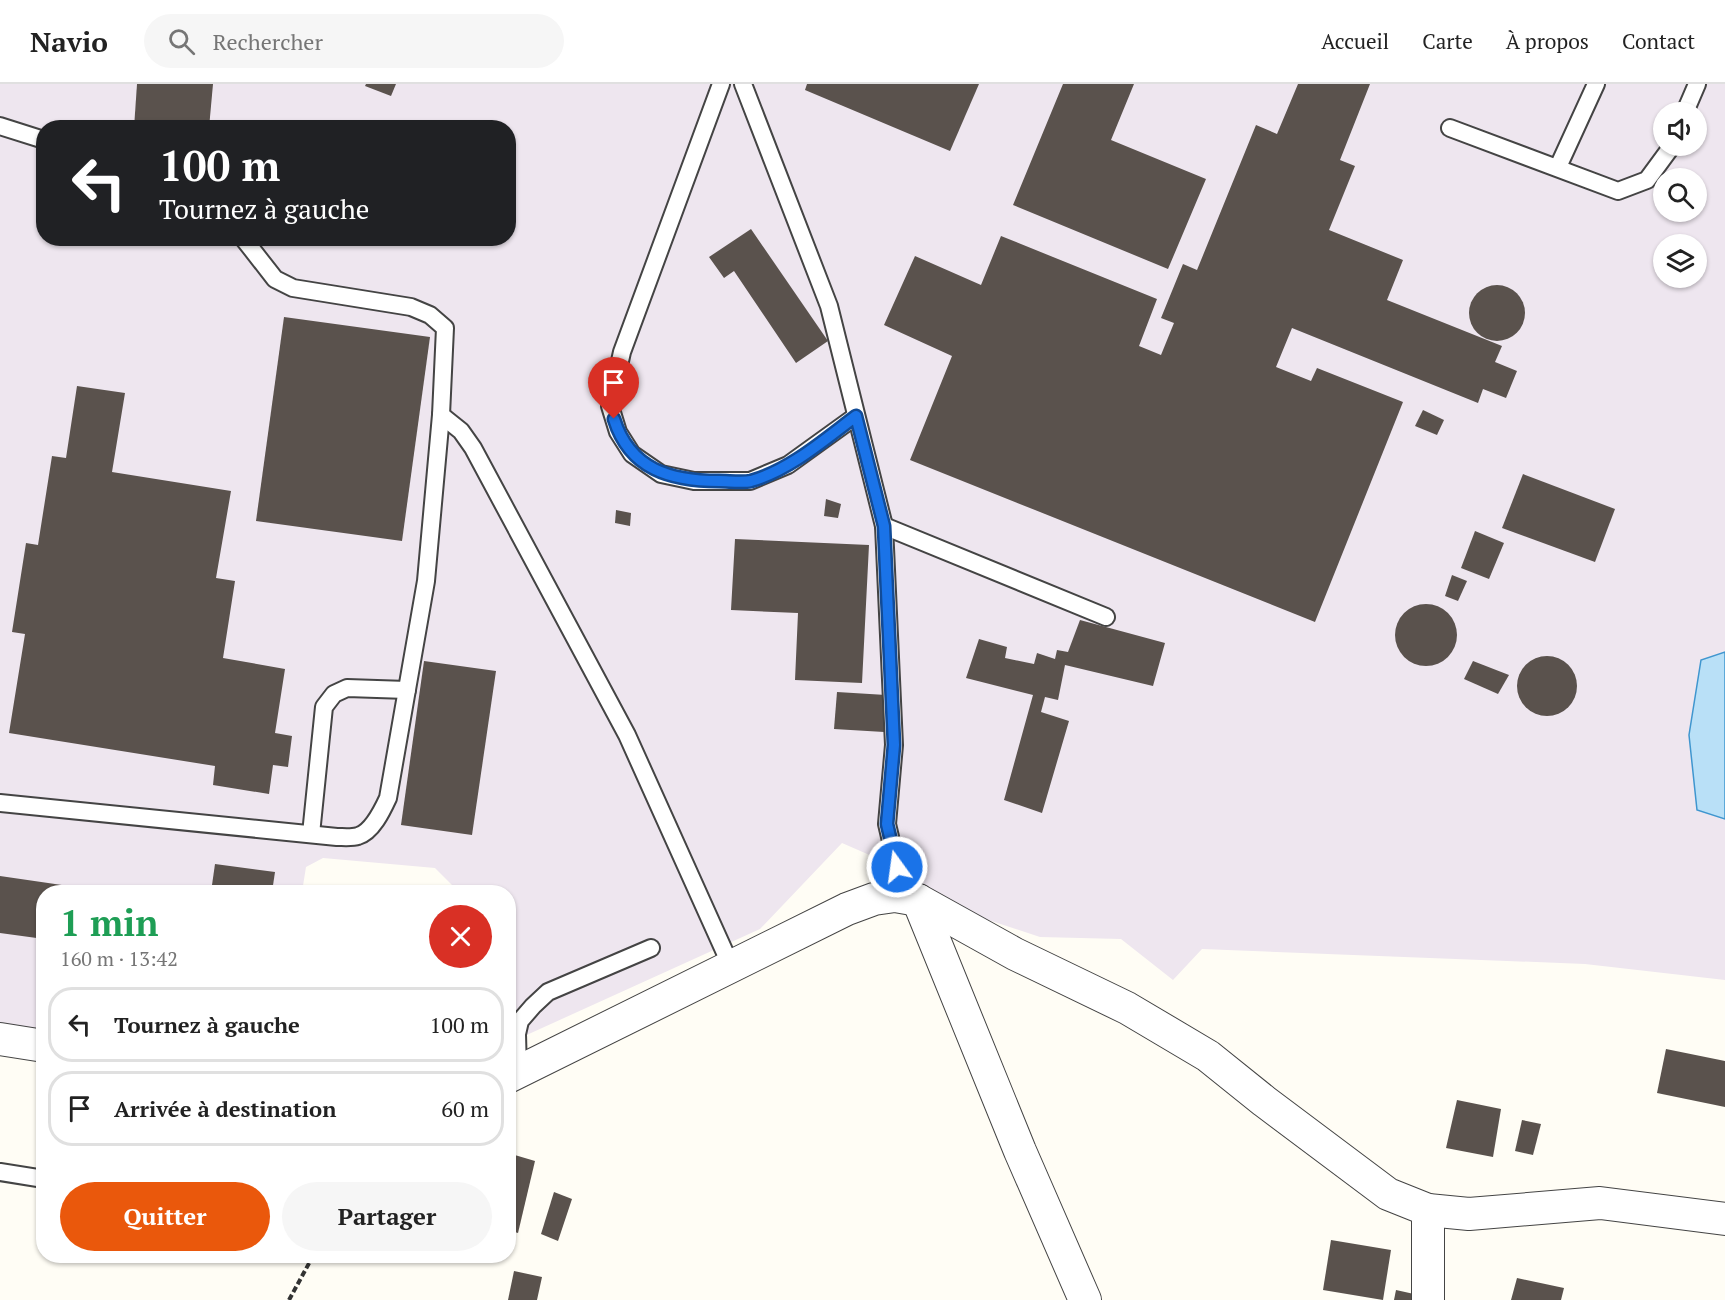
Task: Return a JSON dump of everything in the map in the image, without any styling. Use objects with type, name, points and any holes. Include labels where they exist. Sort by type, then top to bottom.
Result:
[{"type":"street","points":[[516,1074],[847,909],[874,899],[895,896],[918,900],[1015,954],[1127,1008],[1208,1056],[1388,1194],[1428,1210],[1469,1214],[1600,1203],[1725,1219]]},
{"type":"street","points":[[918,900],[1020,1151],[1085,1300]]},
{"type":"street","points":[[0,1039],[36,1045]]},
{"type":"street","points":[[1428,1210],[1428,1300]]},
{"type":"lane","points":[[721,84],[622,352],[610,406],[618,432],[632,454],[661,474],[694,481],[750,481],[788,465],[856,416]]},
{"type":"lane","points":[[743,84],[829,306],[884,526],[894,745],[887,824],[897,867],[918,900]]},
{"type":"lane","points":[[1558,167],[1596,84]]},
{"type":"lane","points":[[1689,102],[1697,84]]},
{"type":"lane","points":[[0,126],[36,137]]},
{"type":"lane","points":[[1450,128],[1618,191],[1647,180],[1665,156]]},
{"type":"lane","points":[[0,803],[311,834],[358,836],[372,825],[388,798],[426,581],[441,415],[445,328],[430,315],[411,307],[293,288],[275,279],[249,246]]},
{"type":"lane","points":[[441,415],[461,431],[473,448],[627,735],[731,966]]},
{"type":"lane","points":[[884,526],[1106,617]]},
{"type":"lane","points":[[311,834],[324,707],[333,694],[347,688],[407,690]]},
{"type":"lane","points":[[516,1048],[520,1021],[548,992],[651,948]]},
{"type":"lane","points":[[0,1173],[36,1178]]},
{"type":"path","points":[[289,1300],[310,1263]]},
{"type":"shaded area","points":[[0,84],[1725,84],[1725,980],[1585,964],[1202,949],[1173,980],[1121,939],[1040,937],[949,907],[897,867],[842,843],[760,929],[516,1040],[516,885],[452,885],[435,868],[323,858],[306,867],[303,885],[36,885],[36,1029],[0,1024]]},
{"type":"water","points":[[1725,652],[1725,819],[1697,810],[1689,735],[1701,660]]},
{"type":"building","points":[[137,84],[213,84],[210,120],[135,120]]},
{"type":"building","points":[[366,84],[396,84],[391,96],[365,86]]},
{"type":"building","points":[[807,84],[979,84],[950,151],[805,90]]},
{"type":"building","points":[[1063,84],[1134,84],[1111,140],[1206,179],[1168,269],[1013,205]]},
{"type":"building","points":[[1298,84],[1370,84],[1340,160],[1355,166],[1329,230],[1403,260],[1387,300],[1502,346],[1495,362],[1517,371],[1506,398],[1483,389],[1478,403],[1292,328],[1276,367],[1311,381],[1317,368],[1403,402],[1315,622],[910,460],[952,356],[884,325],[915,256],[981,285],[1001,236],[1157,299],[1139,346],[1161,355],[1174,323],[1161,318],[1183,264],[1197,270],[1256,125],[1277,134]]},
{"type":"building","points":[[751,229],[828,341],[796,363],[734,271],[724,278],[709,257]]},
{"type":"building","points":[[1497,285],[1508,287],[1517,293],[1523,302],[1525,313],[1523,324],[1517,333],[1508,339],[1497,341],[1486,339],[1477,333],[1471,324],[1469,313],[1471,302],[1477,293],[1486,287]]},
{"type":"building","points":[[284,317],[430,337],[402,541],[256,521]]},
{"type":"building","points":[[77,386],[125,393],[112,472],[231,491],[216,578],[235,581],[223,658],[285,669],[275,733],[292,736],[288,767],[273,765],[269,794],[213,785],[215,766],[9,733],[25,634],[12,632],[26,543],[38,545],[52,456],[66,458]]},
{"type":"building","points":[[1423,410],[1444,420],[1437,435],[1415,426]]},
{"type":"building","points":[[1523,474],[1615,509],[1595,562],[1502,528]]},
{"type":"building","points":[[826,499],[841,504],[838,518],[824,516]]},
{"type":"building","points":[[616,510],[631,513],[630,526],[615,523]]},
{"type":"building","points":[[1475,531],[1504,543],[1489,579],[1461,568]]},
{"type":"building","points":[[735,539],[869,545],[862,683],[795,680],[798,613],[731,610]]},
{"type":"building","points":[[1452,575],[1467,581],[1458,601],[1445,596]]},
{"type":"building","points":[[1426,604],[1438,606],[1448,613],[1455,623],[1457,635],[1455,647],[1448,657],[1438,664],[1426,666],[1414,664],[1404,657],[1397,647],[1395,635],[1397,623],[1404,613],[1414,606]]},
{"type":"building","points":[[1080,620],[1165,643],[1153,686],[1065,665],[1058,700],[1045,697],[1041,712],[1069,721],[1042,813],[1004,800],[1033,695],[966,678],[979,639],[1007,647],[1005,658],[1034,664],[1037,653],[1055,659],[1057,650],[1068,652]]},
{"type":"building","points":[[1541,656],[1553,656],[1564,661],[1572,669],[1577,686],[1575,698],[1564,711],[1553,716],[1541,716],[1530,711],[1522,703],[1517,692],[1517,680],[1522,669],[1530,661]]},
{"type":"building","points":[[424,661],[496,671],[472,835],[401,825]]},
{"type":"building","points":[[1473,661],[1509,675],[1498,694],[1464,679]]},
{"type":"building","points":[[837,692],[886,695],[884,732],[834,729]]},
{"type":"building","points":[[215,864],[275,872],[273,885],[212,885]]},
{"type":"building","points":[[0,876],[62,885],[36,885],[36,938],[0,933]]},
{"type":"building","points":[[1666,1049],[1725,1061],[1725,1107],[1657,1093]]},
{"type":"building","points":[[1457,1100],[1501,1109],[1493,1157],[1446,1148]]},
{"type":"building","points":[[1522,1120],[1541,1124],[1533,1155],[1515,1151]]},
{"type":"building","points":[[516,1155],[535,1161],[518,1233],[516,1232]]},
{"type":"building","points":[[554,1192],[572,1199],[558,1241],[541,1234]]},
{"type":"building","points":[[1331,1240],[1391,1250],[1383,1300],[1323,1290]]},
{"type":"building","points":[[514,1271],[542,1277],[537,1300],[508,1300]]},
{"type":"building","points":[[1517,1278],[1564,1288],[1561,1300],[1511,1300]]},
{"type":"building","points":[[1396,1290],[1414,1294],[1412,1300],[1394,1300]]},
{"type":"route","points":[[614,419],[618,432],[632,454],[661,474],[694,481],[750,481],[788,465],[856,416],[884,526],[894,745],[887,824],[897,867]]}]
